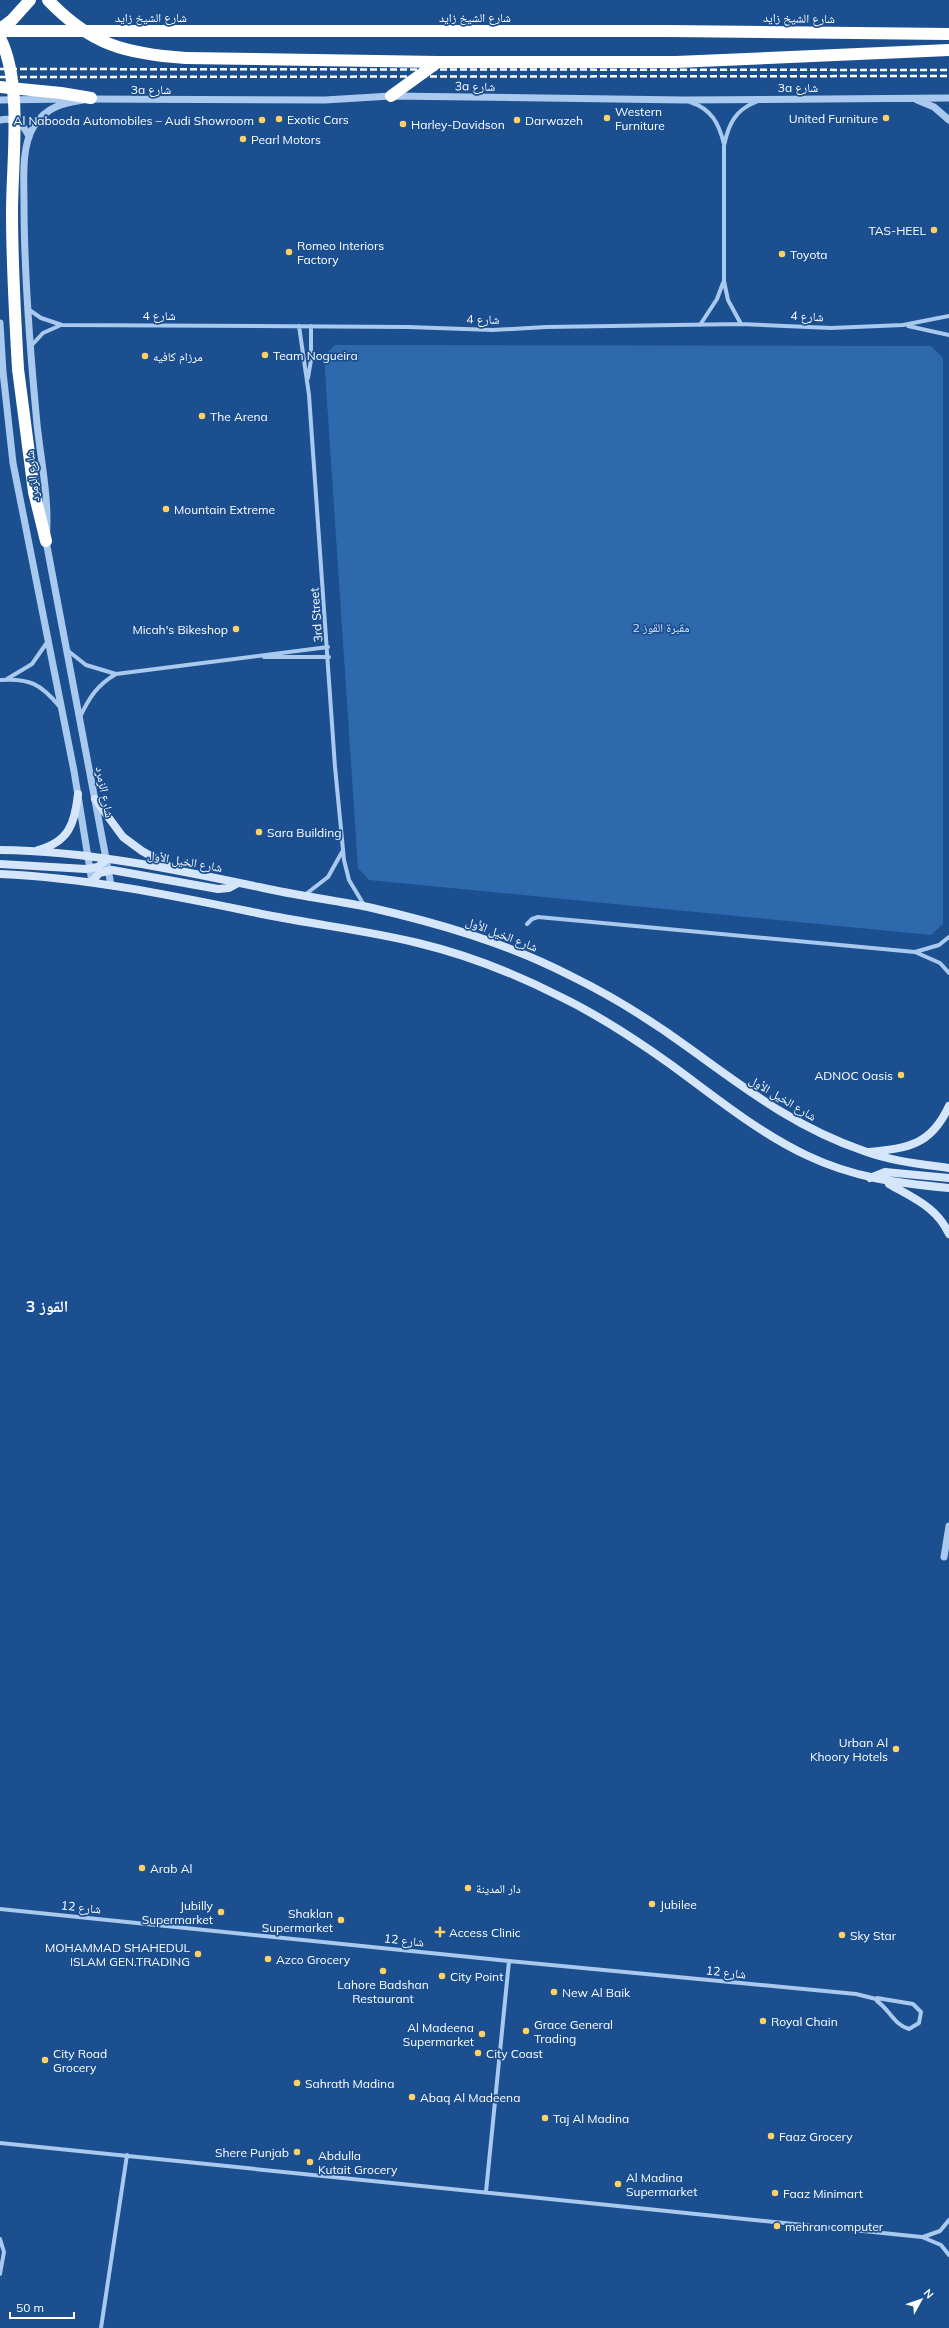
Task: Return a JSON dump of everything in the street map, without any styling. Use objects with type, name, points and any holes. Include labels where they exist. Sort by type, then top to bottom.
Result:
[{"type":"highway","points":[[0,30],[12,20],[30,0]]},
{"type":"highway","points":[[48,0],[66,20],[93,38],[122,50],[154,56],[186,58],[438,62],[676,62],[949,50]]},
{"type":"highway","name":"شارع الشيخ زايد","points":[[0,30],[669,31],[949,34]]},
{"type":"highway","points":[[0,38],[10,64],[14,88],[12,234],[18,370],[34,492],[46,541]]},
{"type":"highway","points":[[391,96],[438,62]]},
{"type":"highway","points":[[0,87],[61,93],[91,98]]},
{"type":"main road","points":[[36,850],[57,842],[66,834],[76,815],[78,794]]},
{"type":"main road","points":[[95,799],[123,837],[142,851],[176,870]]},
{"type":"main road","name":"شارع الخيل الأول","points":[[0,850],[36,850],[176,870],[303,896],[366,907],[483,939],[570,975],[660,1028],[778,1111],[823,1135],[865,1152],[897,1160],[949,1168]]},
{"type":"main road","points":[[0,864],[90,869],[101,866],[106,860]]},
{"type":"main road","points":[[92,882],[99,874],[108,870],[218,889],[229,888],[238,883]]},
{"type":"main road","points":[[0,874],[111,885],[394,937],[448,951],[505,971],[563,998],[619,1029],[738,1114],[787,1145],[808,1156],[885,1182],[949,1188]]},
{"type":"main road","points":[[865,1152],[902,1148],[920,1141],[936,1128],[949,1106]]},
{"type":"main road","points":[[870,1178],[885,1172],[949,1178]]},
{"type":"main road","points":[[885,1182],[932,1209],[945,1224],[949,1234]]},
{"type":"street","name":"3a شارع","points":[[0,100],[91,98],[325,100],[391,96],[684,100],[763,98],[949,98]]},
{"type":"street","name":"شارع الزمرد","points":[[91,98],[61,104],[50,109],[41,117],[29,137],[24,164],[24,227],[27,308],[47,515],[46,541],[111,885]]},
{"type":"street","points":[[741,324],[728,300],[724,281],[724,146],[729,125],[735,116],[742,109],[763,98]]},
{"type":"street","points":[[911,98],[934,107],[949,120]]},
{"type":"street","points":[[684,100],[698,105],[713,116],[718,124],[724,146]]},
{"type":"street","points":[[0,120],[16,121],[24,128],[29,137]]},
{"type":"street","points":[[700,325],[717,299],[724,281]]},
{"type":"street","name":"شارع 4","points":[[27,308],[41,318],[62,325],[311,326],[493,330],[546,327],[741,324],[831,328],[903,325],[949,316]]},
{"type":"street","name":"شارع الزمرد","points":[[0,323],[2,370],[15,475],[78,794],[92,882]]},
{"type":"street","name":"شارع 4","points":[[31,346],[43,333],[62,325]]},
{"type":"street","name":"شارع 4","points":[[903,325],[949,335]]},
{"type":"street","points":[[299,326],[303,364],[308,378]]},
{"type":"street","points":[[308,378],[311,360],[311,326]]},
{"type":"street","name":"3rd Street","points":[[308,378],[329,657],[335,767],[343,850],[349,880],[366,907]]},
{"type":"street","points":[[6,679],[32,664],[48,641]]},
{"type":"street","points":[[66,648],[86,665],[116,674],[328,648]]},
{"type":"street","points":[[262,657],[329,657]]},
{"type":"street","points":[[80,717],[95,690],[116,674]]},
{"type":"street","points":[[0,680],[6,679],[29,681],[37,684],[45,690],[62,710]]},
{"type":"street","points":[[303,896],[328,878],[343,850]]},
{"type":"street","points":[[527,924],[532,919],[538,917],[915,952],[930,957],[940,963],[949,973]]},
{"type":"street","points":[[915,952],[939,945],[949,937]]},
{"type":"street","points":[[944,1557],[949,1526]]},
{"type":"street","name":"شارع 12","points":[[0,1909],[509,1961],[856,1994],[876,1999],[914,2004],[921,2012],[919,2024],[909,2029],[899,2025],[876,1999]]},
{"type":"street","points":[[486,2192],[509,1961]]},
{"type":"street","points":[[0,2143],[922,2237],[941,2245],[949,2255]]},
{"type":"street","points":[[101,2328],[127,2155]]},
{"type":"street","points":[[922,2237],[940,2231],[949,2220]]},
{"type":"street","points":[[0,2238],[4,2252],[0,2274]]},
{"type":"green space","name":"مقبرة القوز 2","points":[[335,345],[931,346],[943,358],[943,924],[931,935],[369,880],[358,868],[324,356]]},
{"type":"railway","points":[[0,69],[949,70]]},
{"type":"railway","points":[[0,77],[949,76]]},
{"type":"place","name":"Western Furniture","points":[[607,118]]},
{"type":"place","name":"United Furniture","points":[[886,118]]},
{"type":"place","name":"Exotic Cars","points":[[279,119]]},
{"type":"place","name":"Al Nabooda Automobiles – Audi Showroom","points":[[262,120]]},
{"type":"place","name":"Darwazeh","points":[[517,120]]},
{"type":"place","name":"Harley-Davidson","points":[[403,124]]},
{"type":"place","name":"Pearl Motors","points":[[243,139]]},
{"type":"place","name":"TAS-HEEL","points":[[934,230]]},
{"type":"place","name":"Romeo Interiors Factory","points":[[289,252]]},
{"type":"place","name":"Toyota","points":[[782,254]]},
{"type":"place","name":"Team Nogueira","points":[[265,355]]},
{"type":"place","name":"مرزام كافيه","points":[[145,356]]},
{"type":"place","name":"The Arena","points":[[202,416]]},
{"type":"place","name":"Mountain Extreme","points":[[166,509]]},
{"type":"place","name":"Micah's Bikeshop","points":[[236,629]]},
{"type":"place","name":"Sara Building","points":[[259,832]]},
{"type":"place","name":"ADNOC Oasis","points":[[901,1075]]},
{"type":"place","name":"Urban Al Khoory Hotels","points":[[896,1749]]},
{"type":"place","name":"Arab Al","points":[[142,1868]]},
{"type":"place","name":"دار المدينة","points":[[468,1888]]},
{"type":"place","name":"Jubilee","points":[[652,1904]]},
{"type":"place","name":"Jubilly Supermarket","points":[[221,1912]]},
{"type":"place","name":"Shaklan Supermarket","points":[[341,1920]]},
{"type":"place","name":"Access Clinic","points":[[440,1932]]},
{"type":"place","name":"Sky Star","points":[[842,1935]]},
{"type":"place","name":"MOHAMMAD SHAHEDUL ISLAM GEN.TRADING","points":[[198,1954]]},
{"type":"place","name":"Azco Grocery","points":[[268,1959]]},
{"type":"place","name":"Lahore Badshan Restaurant","points":[[383,1971]]},
{"type":"place","name":"City Point","points":[[442,1976]]},
{"type":"place","name":"New Al Baik","points":[[554,1992]]},
{"type":"place","name":"Royal Chain","points":[[763,2021]]},
{"type":"place","name":"Grace General Trading","points":[[526,2031]]},
{"type":"place","name":"Al Madeena Supermarket","points":[[482,2034]]},
{"type":"place","name":"City Coast","points":[[478,2053]]},
{"type":"place","name":"City Road Grocery","points":[[45,2060]]},
{"type":"place","name":"Sahrath Madina","points":[[297,2083]]},
{"type":"place","name":"Abaq Al Madeena","points":[[412,2097]]},
{"type":"place","name":"Taj Al Madina","points":[[545,2118]]},
{"type":"place","name":"Faaz Grocery","points":[[771,2136]]},
{"type":"place","name":"Shere Punjab","points":[[297,2152]]},
{"type":"place","name":"Abdulla Kutait Grocery","points":[[310,2162]]},
{"type":"place","name":"Al Madina Supermarket","points":[[618,2184]]},
{"type":"place","name":"Faaz Minimart","points":[[775,2193]]},
{"type":"place","name":"mehran computer","points":[[777,2226]]},
{"type":"district","name":"القوز 3","points":[[47,1306]]}]
